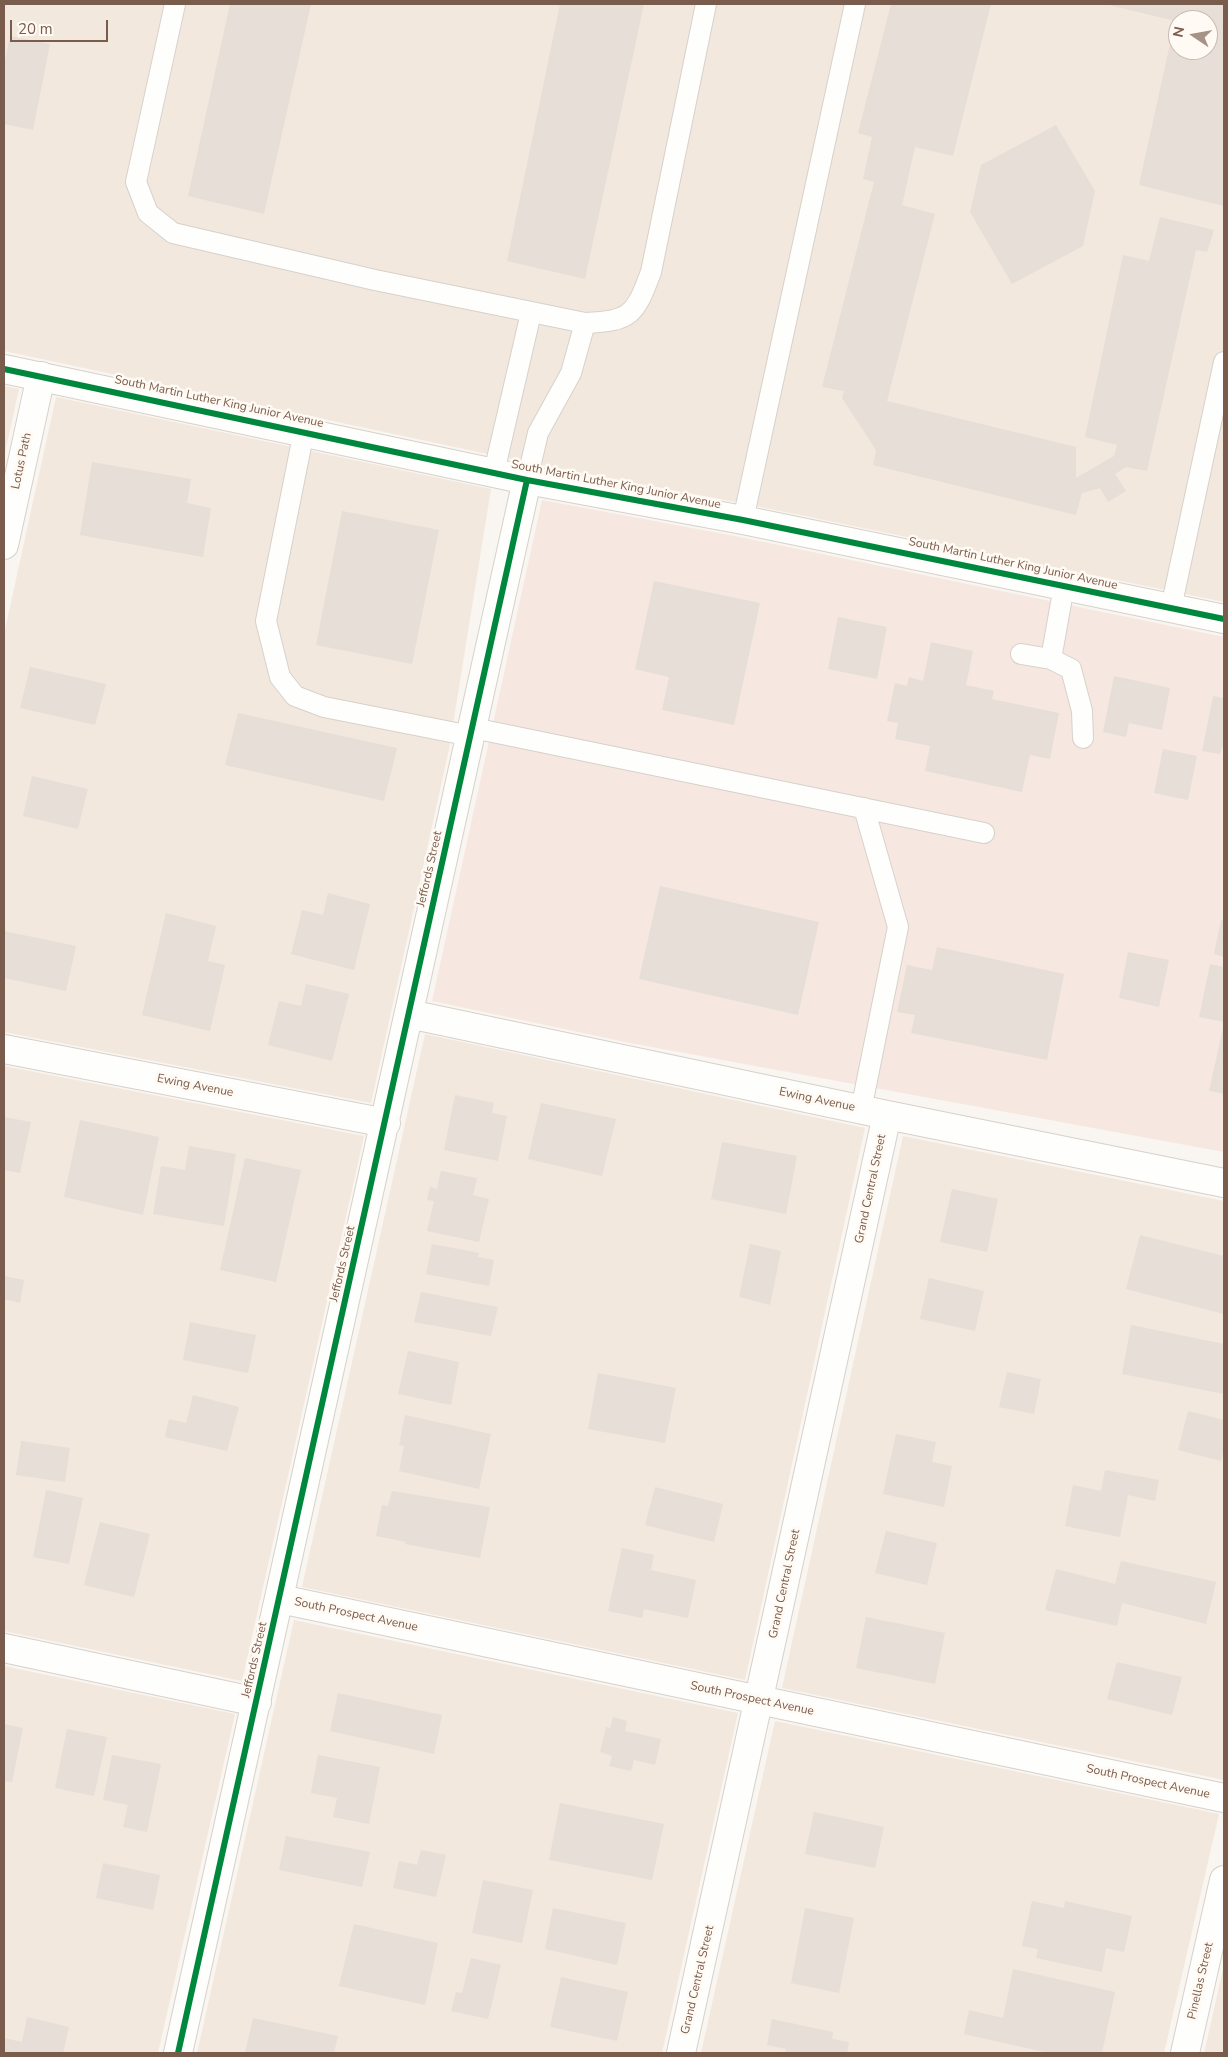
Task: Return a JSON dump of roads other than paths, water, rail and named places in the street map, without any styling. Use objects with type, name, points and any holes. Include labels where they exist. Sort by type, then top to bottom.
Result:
[{"type":"street","name":"South Martin Luther King Junior Avenue","points":[[4,369],[527,480],[742,520],[1224,619]]},
{"type":"street","name":"Lotus Path","points":[[4,545],[41,376]]},
{"type":"street","name":"Jeffords Street","points":[[178,2053],[386,1123],[527,480]]},
{"type":"street","name":"Ewing Avenue","points":[[410,1014],[861,1110],[1224,1183]]},
{"type":"street","name":"Ewing Avenue","points":[[4,1049],[386,1123]]},
{"type":"street","name":"Grand Central Street","points":[[682,2053],[888,1115]]},
{"type":"street","name":"South Prospect Avenue","points":[[280,1599],[1224,1798]]},
{"type":"street","points":[[4,1648],[257,1702]]},
{"type":"street","name":"Pinellas Street","points":[[1185,2053],[1224,1880]]},
{"type":"lane","points":[[175,4],[136,182],[148,213],[173,233],[531,313],[585,323],[615,322],[639,305],[651,272],[706,4]]},
{"type":"lane","points":[[742,520],[855,4]]},
{"type":"lane","points":[[494,472],[531,313]]},
{"type":"lane","points":[[527,480],[538,432],[570,373],[585,323]]},
{"type":"lane","points":[[1171,608],[1224,362]]},
{"type":"lane","points":[[304,432],[266,622],[280,677],[295,696],[324,707],[472,732],[984,833]]},
{"type":"lane","points":[[1051,658],[1064,586]]},
{"type":"lane","points":[[1021,654],[1051,658],[1071,669],[1082,711],[1084,738]]},
{"type":"lane","points":[[861,1110],[898,927],[864,808]]}]
